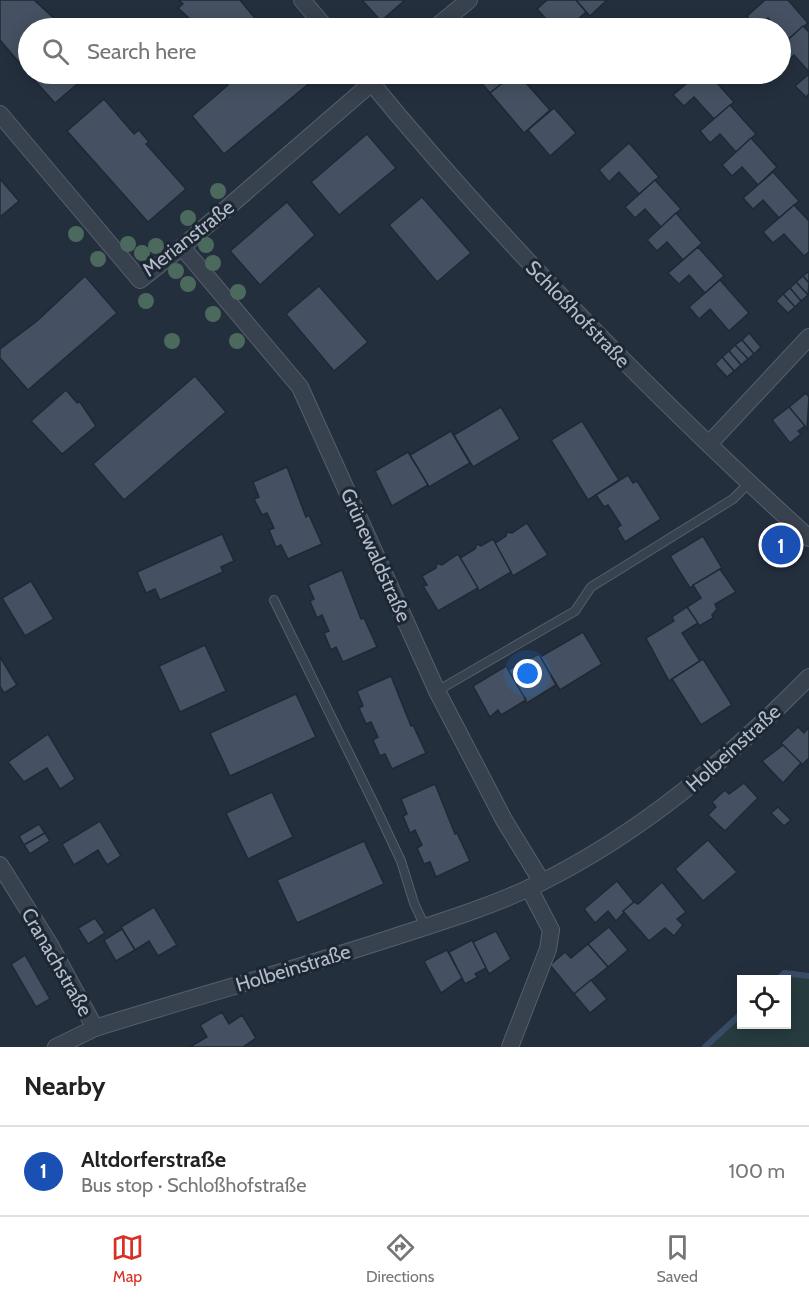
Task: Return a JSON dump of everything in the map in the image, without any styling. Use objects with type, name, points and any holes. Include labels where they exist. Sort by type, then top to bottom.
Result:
[{"type":"street","points":[[303,0],[318,18]]},
{"type":"street","points":[[447,18],[469,0]]},
{"type":"street","name":"Merianstraße","points":[[0,114],[140,279],[183,247],[363,84]]},
{"type":"street","name":"Schloßhofstraße","points":[[379,84],[509,242],[598,335],[708,444],[809,538]]},
{"type":"street","name":"Grünewaldstraße","points":[[183,247],[300,387],[437,692],[504,819],[535,885]]},
{"type":"street","points":[[708,444],[809,337]]},
{"type":"street","name":"Holbeinstraße","points":[[56,1047],[95,1028],[426,927],[535,885],[634,828],[673,801],[758,729],[809,677]]},
{"type":"street","name":"Cranachstraße","points":[[0,865],[50,945],[95,1028]]},
{"type":"street","points":[[510,1047],[548,949],[551,930],[535,885]]},
{"type":"lane","points":[[437,692],[575,611],[591,587],[733,500],[749,483]]},
{"type":"lane","points":[[274,600],[401,861],[414,903],[426,927]]},
{"type":"green space","points":[[791,971],[809,974],[809,1047],[709,1047],[737,1021],[737,1029],[791,1029],[791,975],[786,975]]},
{"type":"building","points":[[0,0],[34,0],[54,18],[18,18],[18,61],[0,40]]},
{"type":"building","points":[[179,0],[240,0],[255,18],[189,18],[178,8],[183,4]]},
{"type":"building","points":[[362,0],[405,0],[384,18],[378,18]]},
{"type":"building","points":[[547,0],[576,0],[586,12],[579,18],[545,18],[537,9]]},
{"type":"building","points":[[576,0],[607,0],[590,16]]},
{"type":"building","points":[[765,0],[788,0],[808,23],[791,37],[791,18],[749,18],[747,16]]},
{"type":"building","points":[[803,26],[809,32],[809,72],[794,55],[791,58],[791,37]]},
{"type":"building","points":[[809,74],[809,94],[806,97],[795,86]]},
{"type":"building","points":[[38,84],[77,84],[55,103]]},
{"type":"building","points":[[308,84],[224,154],[192,116],[228,85]]},
{"type":"building","points":[[482,84],[501,84],[490,93]]},
{"type":"building","points":[[501,84],[527,84],[550,110],[524,133],[490,93]]},
{"type":"building","points":[[686,84],[718,84],[734,102],[714,119],[694,97],[684,106],[673,95]]},
{"type":"building","points":[[104,99],[134,134],[139,130],[149,142],[146,144],[186,189],[148,222],[67,131]]},
{"type":"building","points":[[730,105],[756,134],[736,152],[720,134],[710,143],[700,131]]},
{"type":"building","points":[[554,108],[576,133],[550,156],[528,130]]},
{"type":"building","points":[[367,134],[396,168],[339,215],[311,182]]},
{"type":"building","points":[[751,138],[777,167],[758,185],[742,167],[732,176],[722,165]]},
{"type":"building","points":[[629,143],[659,177],[639,194],[619,172],[609,182],[599,170]]},
{"type":"building","points":[[773,172],[799,201],[779,218],[763,200],[753,209],[743,198]]},
{"type":"building","points":[[0,179],[19,201],[0,217]]},
{"type":"building","points":[[655,180],[681,209],[661,227],[645,209],[635,218],[625,207]]},
{"type":"building","points":[[422,197],[471,253],[437,282],[389,225]]},
{"type":"building","points":[[287,202],[315,235],[260,285],[230,251]]},
{"type":"building","points":[[794,205],[809,221],[809,252],[804,256],[784,234],[773,243],[763,232]]},
{"type":"building","points":[[676,213],[702,243],[683,260],[667,242],[657,251],[647,240]]},
{"type":"building","points":[[698,247],[724,276],[705,293],[689,275],[679,284],[668,273]]},
{"type":"building","points":[[809,271],[809,283],[803,276]]},
{"type":"building","points":[[85,276],[117,313],[28,390],[0,358],[0,349],[37,321]]},
{"type":"building","points":[[803,276],[809,283],[808,295],[796,282]]},
{"type":"building","points":[[720,280],[749,313],[729,331],[710,309],[699,319],[689,307]]},
{"type":"building","points":[[796,282],[808,295],[801,301],[790,288]]},
{"type":"building","points":[[319,286],[368,342],[334,371],[286,314]]},
{"type":"building","points":[[790,288],[801,301],[795,307],[783,294]]},
{"type":"building","points":[[783,294],[795,307],[788,313],[776,301]]},
{"type":"building","points":[[749,333],[761,347],[754,354],[742,340]]},
{"type":"building","points":[[742,340],[754,354],[748,359],[735,345]]},
{"type":"building","points":[[735,345],[748,359],[741,365],[729,351]]},
{"type":"building","points":[[729,351],[741,365],[734,371],[722,357]]},
{"type":"building","points":[[722,357],[734,371],[727,377],[715,364]]},
{"type":"building","points":[[195,376],[226,412],[124,500],[93,464]]},
{"type":"building","points":[[66,390],[77,403],[80,402],[96,426],[62,454],[31,421]]},
{"type":"building","points":[[806,393],[809,397],[807,429],[789,407]]},
{"type":"building","points":[[501,407],[520,439],[473,467],[454,435]]},
{"type":"building","points":[[789,407],[805,426],[798,431],[801,434],[790,443],[772,420]]},
{"type":"building","points":[[582,421],[619,480],[588,500],[551,440]]},
{"type":"building","points":[[451,431],[470,463],[429,487],[410,455]]},
{"type":"building","points":[[408,452],[428,485],[392,506],[375,471]]},
{"type":"building","points":[[287,467],[306,517],[309,515],[322,544],[288,559],[281,545],[276,547],[269,530],[274,528],[267,513],[262,515],[254,499],[259,497],[253,482]]},
{"type":"building","points":[[628,475],[633,483],[637,481],[661,519],[625,542],[617,528],[621,525],[608,505],[604,507],[596,495]]},
{"type":"building","points":[[527,523],[548,555],[513,576],[495,543],[506,536],[507,532],[512,533]]},
{"type":"building","points":[[222,534],[234,561],[221,567],[223,572],[160,600],[155,589],[146,593],[137,572]]},
{"type":"building","points":[[703,536],[722,568],[690,588],[670,556]]},
{"type":"building","points":[[493,539],[511,572],[479,591],[460,558],[475,549],[477,544],[481,546]]},
{"type":"building","points":[[785,547],[795,556],[792,560],[782,551]]},
{"type":"building","points":[[458,554],[478,588],[438,611],[423,586],[427,585],[422,576],[436,568],[437,563],[442,565]]},
{"type":"building","points":[[720,569],[736,592],[715,604],[717,609],[712,615],[713,618],[699,626],[687,607],[701,598],[693,585]]},
{"type":"building","points":[[342,570],[361,619],[364,618],[377,647],[343,662],[336,647],[331,650],[324,633],[329,631],[322,615],[317,618],[310,601],[314,599],[308,585]]},
{"type":"building","points":[[31,581],[54,619],[25,636],[2,598]]},
{"type":"building","points":[[687,607],[698,623],[682,633],[700,661],[669,681],[646,638],[674,621],[672,617]]},
{"type":"building","points":[[583,632],[602,664],[560,690],[540,657]]},
{"type":"building","points":[[205,645],[226,691],[180,712],[159,666]]},
{"type":"building","points":[[539,654],[556,685],[527,703],[508,670]]},
{"type":"building","points":[[0,657],[17,685],[4,693],[0,686]]},
{"type":"building","points":[[703,659],[732,705],[701,725],[672,679]]},
{"type":"building","points":[[506,666],[526,700],[501,715],[498,710],[490,717],[473,686]]},
{"type":"building","points":[[391,676],[411,726],[413,725],[426,753],[392,769],[385,754],[380,756],[373,740],[378,737],[371,722],[366,724],[359,708],[363,706],[357,691]]},
{"type":"building","points":[[296,694],[316,737],[230,776],[210,733]]},
{"type":"building","points":[[798,727],[804,733],[809,727],[809,758],[802,765],[781,743]]},
{"type":"building","points":[[48,734],[75,779],[60,789],[47,768],[24,782],[8,762]]},
{"type":"building","points":[[783,745],[801,763],[783,783],[762,761]]},
{"type":"building","points":[[744,783],[758,798],[725,831],[708,815],[716,807],[712,802],[725,790],[729,794]]},
{"type":"building","points":[[435,784],[455,834],[457,833],[470,861],[436,877],[430,862],[424,864],[417,848],[422,845],[415,830],[410,833],[403,816],[407,814],[401,799]]},
{"type":"building","points":[[272,792],[293,837],[248,859],[226,813]]},
{"type":"building","points":[[778,807],[791,820],[784,826],[771,813]]},
{"type":"building","points":[[100,821],[121,856],[107,865],[98,850],[74,865],[62,844]]},
{"type":"building","points":[[39,824],[45,833],[24,845],[19,836]]},
{"type":"building","points":[[45,833],[50,841],[30,854],[24,845]]},
{"type":"building","points":[[708,840],[737,872],[703,901],[675,869]]},
{"type":"building","points":[[364,841],[384,884],[297,923],[277,880]]},
{"type":"building","points":[[617,881],[634,902],[616,921],[608,911],[595,923],[584,909]]},
{"type":"building","points":[[662,882],[686,912],[677,919],[683,925],[674,936],[665,928],[649,941],[623,911],[634,902],[638,904]]},
{"type":"building","points":[[154,907],[177,945],[158,956],[149,941],[135,950],[121,927]]},
{"type":"building","points":[[95,918],[105,933],[88,944],[78,928]]},
{"type":"building","points":[[609,927],[628,950],[608,967],[588,944]]},
{"type":"building","points":[[122,929],[135,950],[116,961],[104,940]]},
{"type":"building","points":[[496,931],[511,959],[489,974],[473,942]]},
{"type":"building","points":[[472,940],[486,968],[475,974],[478,977],[465,984],[449,952]]},
{"type":"building","points":[[588,944],[608,967],[574,994],[550,965],[565,952],[571,958]]},
{"type":"building","points":[[447,950],[462,978],[441,993],[424,961]]},
{"type":"building","points":[[25,955],[50,999],[36,1007],[11,964]]},
{"type":"building","points":[[591,980],[607,999],[590,1013],[574,994]]},
{"type":"building","points":[[222,1012],[229,1024],[242,1015],[256,1038],[243,1047],[190,1047],[207,1037],[200,1025]]},
{"type":"waterway","points":[[782,975],[784,973],[809,976]]},
{"type":"waterway","points":[[705,1047],[737,1018]]},
{"type":"place","name":"Altdorferstraße","points":[[781,545]]}]
